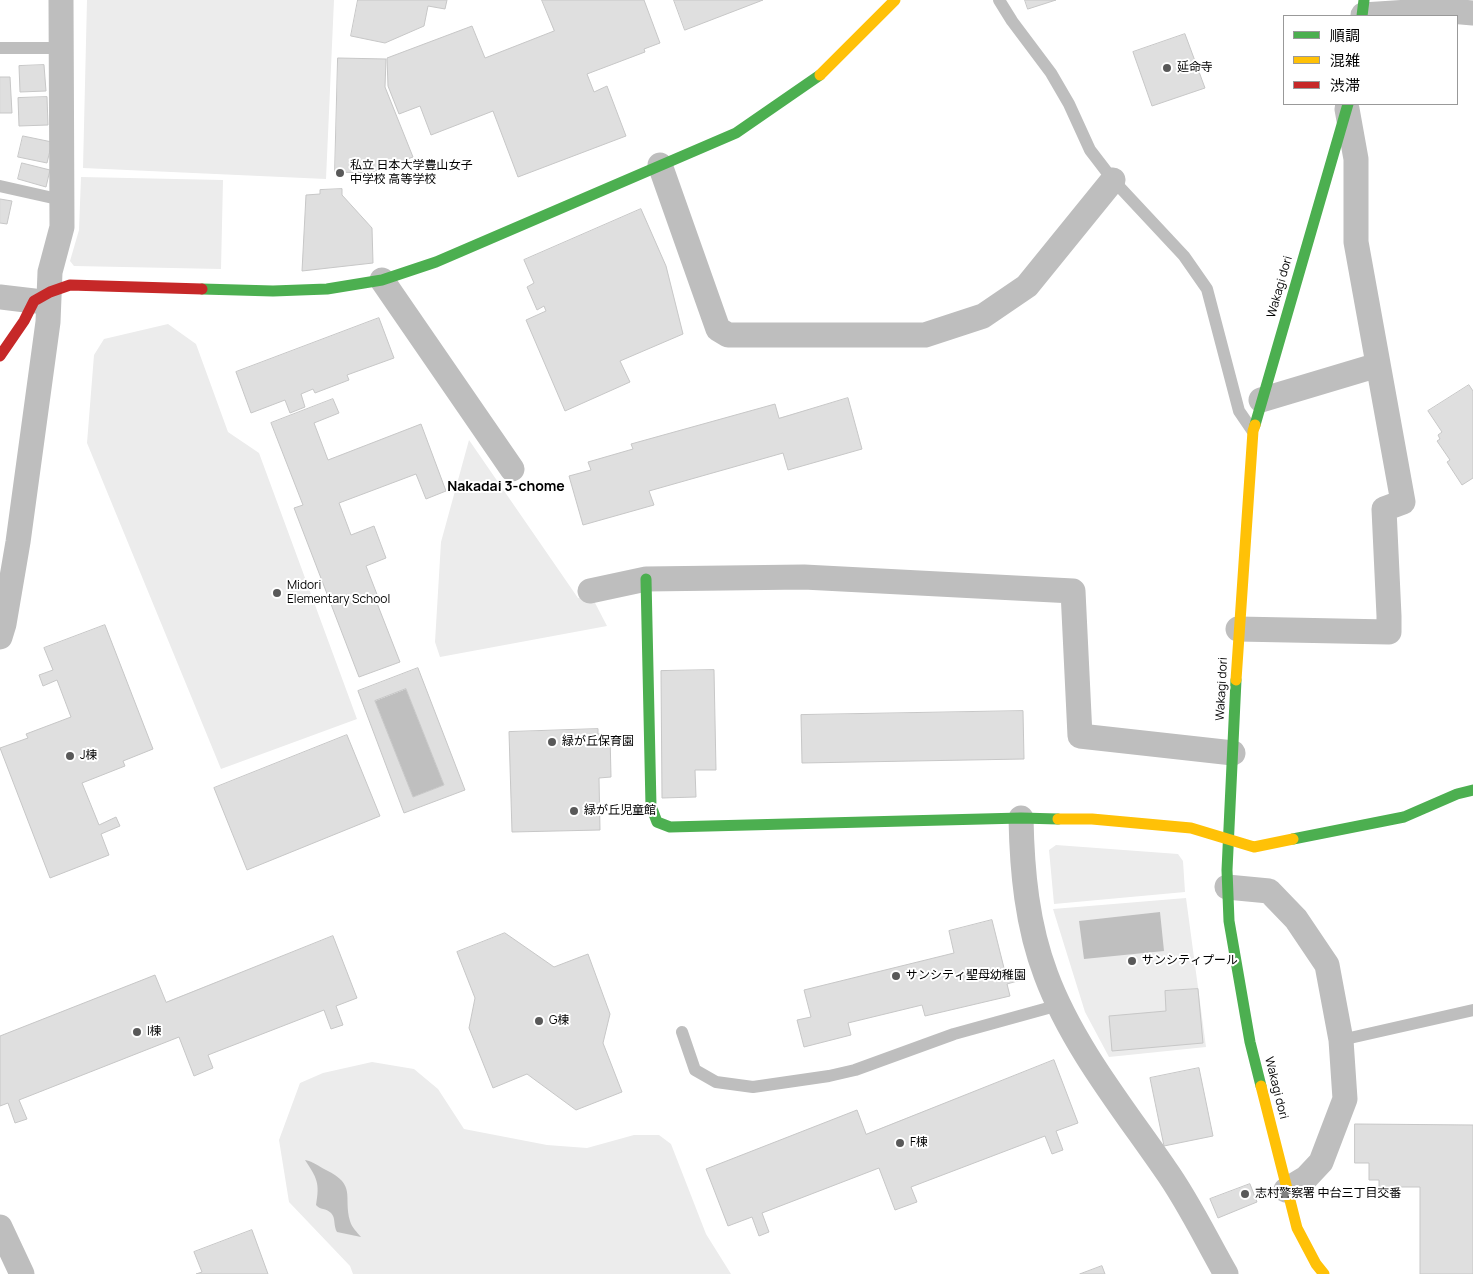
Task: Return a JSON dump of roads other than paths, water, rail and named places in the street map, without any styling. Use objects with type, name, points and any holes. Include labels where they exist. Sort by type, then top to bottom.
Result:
[{"type":"street","points":[[0,356],[42,297],[62,227],[61,0]]},
{"type":"street","points":[[0,297],[42,297],[70,286],[273,291],[327,289],[382,280],[436,262],[736,133],[817,78],[895,0]]},
{"type":"street","points":[[1363,10],[1439,10],[1473,13]]},
{"type":"street","points":[[1238,629],[1388,632],[1389,616],[1384,509],[1404,502],[1356,242],[1356,159],[1347,107]]},
{"type":"street","name":"Wakagi dori","points":[[1324,1274],[1316,1264],[1297,1228],[1286,1190],[1250,1042],[1229,921],[1227,887],[1238,629],[1252,431],[1347,107]]},
{"type":"street","points":[[660,165],[718,329],[728,335],[925,335],[983,316],[1026,286],[1113,180]]},
{"type":"street","points":[[382,280],[512,469]]},
{"type":"street","points":[[0,637],[4,624],[18,542],[48,322],[42,297]]},
{"type":"street","points":[[1261,400],[1378,365]]},
{"type":"street","points":[[590,591],[646,579],[804,577],[1073,591],[1080,736],[1233,753]]},
{"type":"street","points":[[646,579],[651,806],[657,822],[670,827],[1021,818],[1092,820],[1191,828],[1254,847],[1404,817],[1457,794],[1473,790]]},
{"type":"street","points":[[1021,818],[1022,863],[1033,934],[1046,975],[1060,1005],[1088,1055],[1167,1170],[1226,1274]]},
{"type":"street","points":[[1227,887],[1270,891],[1296,919],[1327,965],[1341,1040],[1345,1099],[1321,1162],[1306,1178],[1286,1190]]},
{"type":"street","points":[[0,1227],[22,1274]]},
{"type":"lane","points":[[999,0],[1012,21],[1051,72],[1069,104],[1090,150],[1113,180],[1184,256],[1207,288],[1239,411],[1252,431]]},
{"type":"lane","points":[[0,48],[61,48]]},
{"type":"lane","points":[[0,186],[62,200]]},
{"type":"lane","points":[[682,1032],[695,1070],[716,1082],[753,1087],[829,1076],[855,1070],[954,1034],[1060,1005]]},
{"type":"lane","points":[[1341,1040],[1473,1010]]},
{"type":"place","name":"延命寺","points":[[1167,68]]},
{"type":"place","name":"私立 日本大学豊山女子 中学校 高等学校","points":[[340,173]]},
{"type":"place","name":"Midori Elementary School","points":[[277,593]]},
{"type":"place","name":"緑が丘保育園","points":[[552,742]]},
{"type":"place","name":"J棟","points":[[70,756]]},
{"type":"place","name":"緑が丘児童館","points":[[574,811]]},
{"type":"place","name":"サンシティプール","points":[[1132,961]]},
{"type":"place","name":"サンシティ聖母幼稚園","points":[[896,976]]},
{"type":"place","name":"G棟","points":[[539,1021]]},
{"type":"place","name":"I棟","points":[[137,1032]]},
{"type":"place","name":"F棟","points":[[900,1143]]},
{"type":"place","name":"志村警察署 中台三丁目交番","points":[[1245,1194]]},
{"type":"district","name":"Nakadai 3-chome","points":[[506,487]]}]
